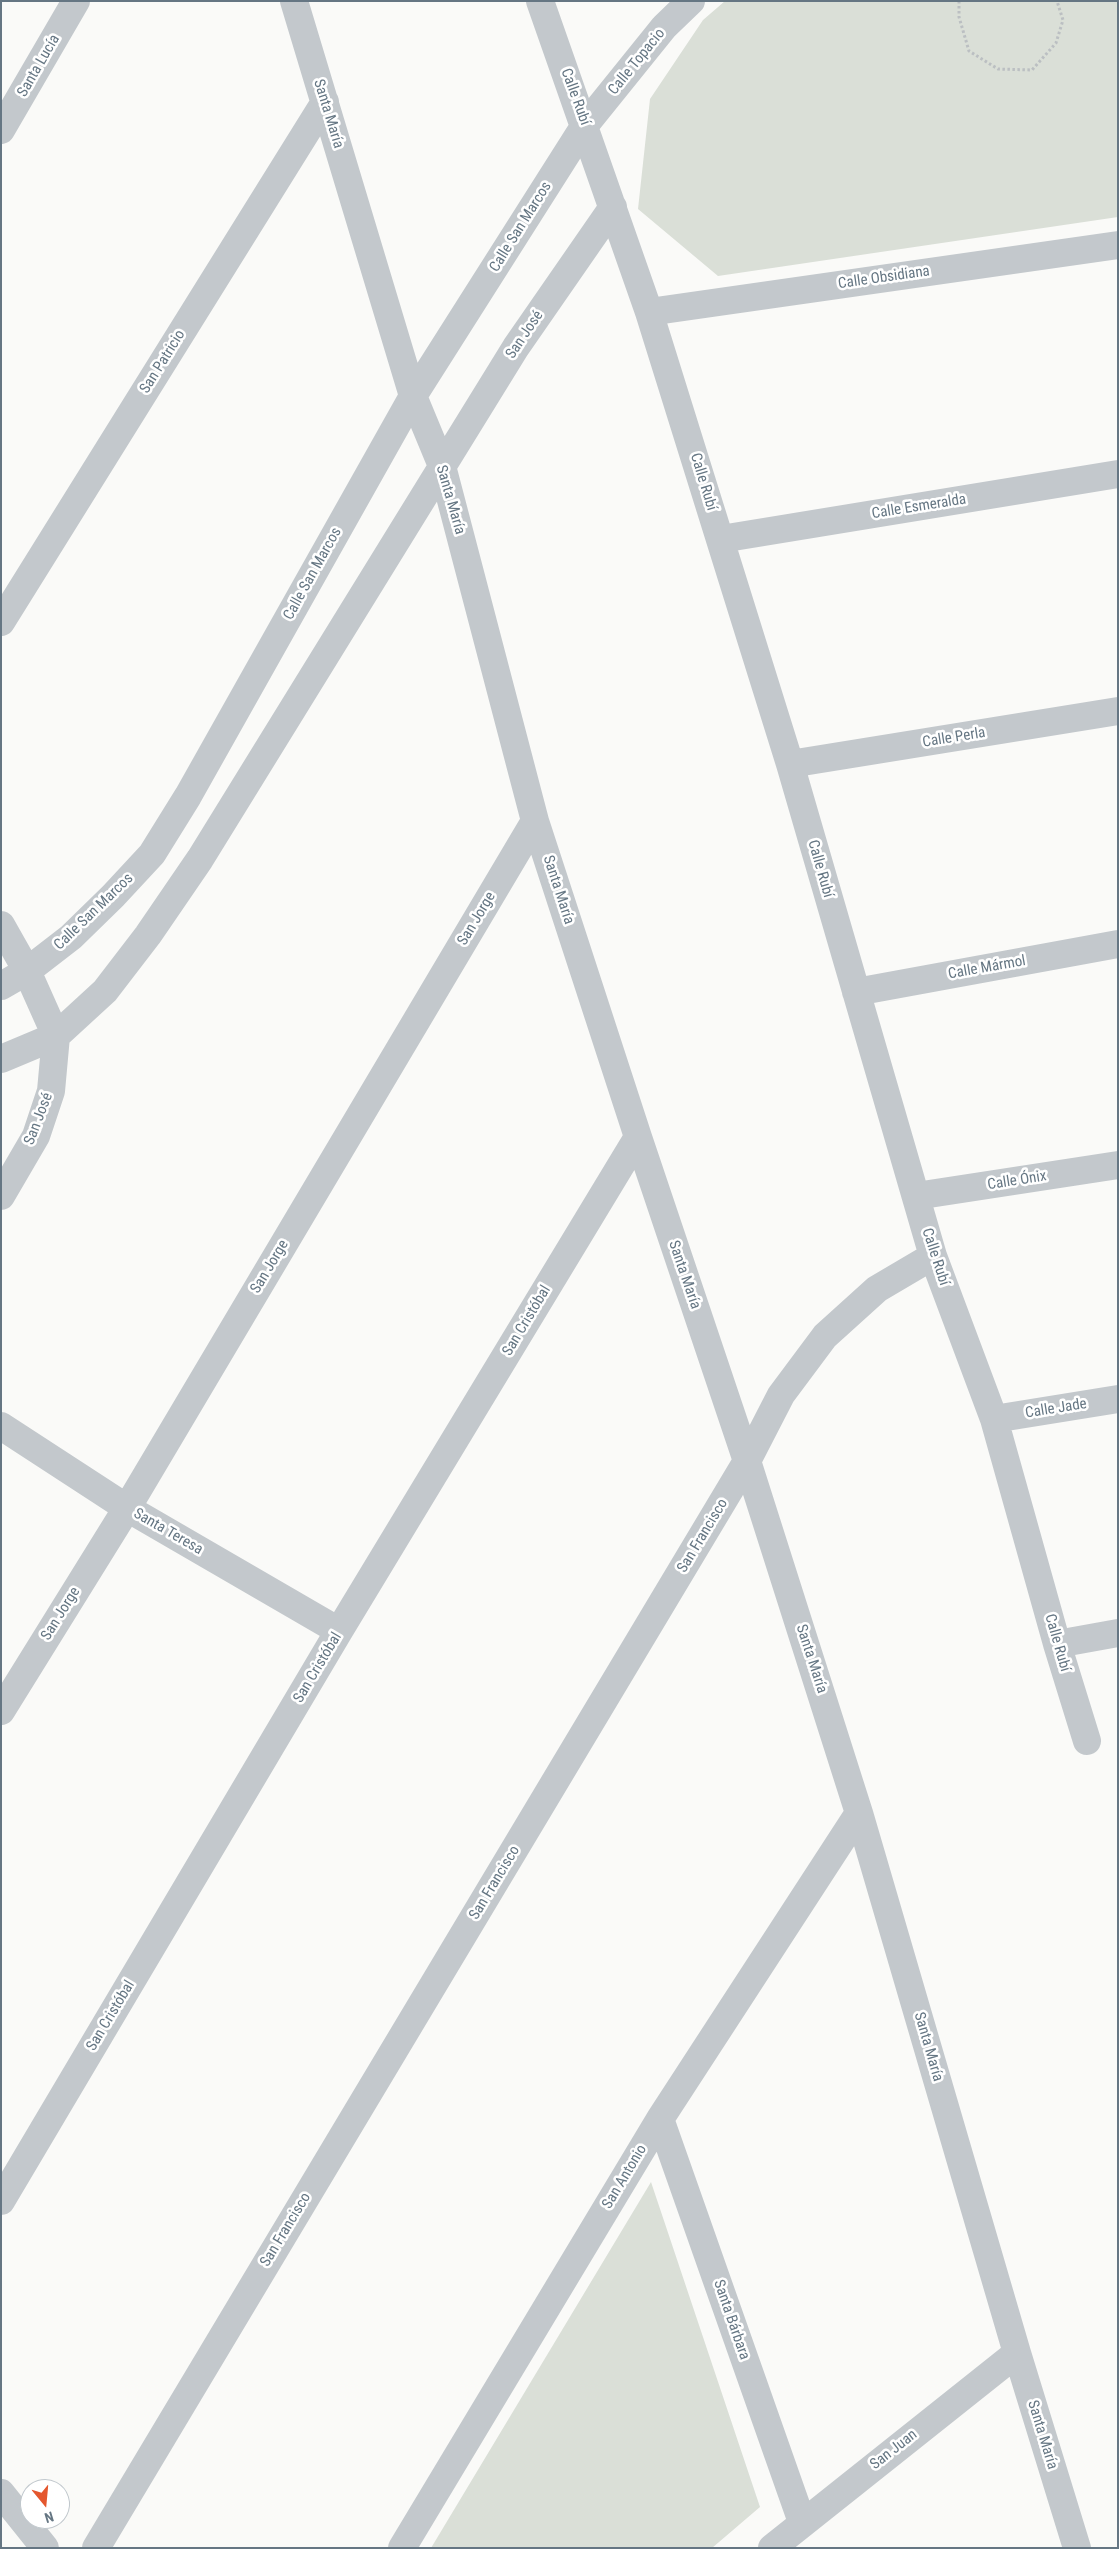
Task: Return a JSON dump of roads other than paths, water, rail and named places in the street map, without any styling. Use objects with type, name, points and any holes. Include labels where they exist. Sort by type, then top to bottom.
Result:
[{"type":"street","name":"Santa Lucía","points":[[1,130],[76,1]]},
{"type":"street","name":"Santa María","points":[[294,1],[413,396],[442,466],[536,821],[638,1137],[747,1461],[860,1813],[1017,2354],[1077,2548]]},
{"type":"street","name":"Calle Rubí","points":[[540,1],[650,312],[790,764],[933,1256],[994,1419],[1057,1644],[1087,1741]]},
{"type":"street","name":"Calle Topacio","points":[[585,125],[664,27],[691,1]]},
{"type":"street","name":"San Patricio","points":[[1,622],[325,102]]},
{"type":"street","name":"Calle San Marcos","points":[[1,986],[27,971],[71,937],[152,854],[188,796],[413,396],[585,125]]},
{"type":"street","name":"San José","points":[[442,466],[516,347],[613,207]]},
{"type":"street","name":"Calle Obsidiana","points":[[650,312],[1118,246]]},
{"type":"street","points":[[1,1059],[56,1036],[105,991],[148,935],[200,859],[442,466]]},
{"type":"street","name":"Calle Esmeralda","points":[[721,539],[1118,474]]},
{"type":"street","name":"Calle Perla","points":[[790,764],[1118,711]]},
{"type":"street","name":"San Jorge","points":[[1,1711],[127,1508],[536,821]]},
{"type":"street","points":[[1,925],[27,971],[56,1036]]},
{"type":"street","name":"Calle Mármol","points":[[856,992],[1118,944]]},
{"type":"street","name":"San José","points":[[1,1196],[36,1136],[51,1091],[56,1036]]},
{"type":"street","name":"San Cristóbal","points":[[1,2201],[339,1631],[638,1137]]},
{"type":"street","name":"Calle Ónix","points":[[916,1196],[1118,1165]]},
{"type":"street","name":"San Francisco","points":[[96,2548],[747,1461],[781,1395],[825,1336],[876,1289],[933,1256]]},
{"type":"street","name":"Calle Jade","points":[[994,1419],[1118,1399]]},
{"type":"street","name":"Santa Teresa","points":[[1,1426],[127,1508],[339,1631]]},
{"type":"street","points":[[1057,1644],[1118,1633]]},
{"type":"street","name":"San Antonio","points":[[402,2548],[660,2119],[860,1813]]},
{"type":"street","name":"Santa Bárbara","points":[[660,2119],[802,2522]]},
{"type":"street","name":"San Juan","points":[[772,2548],[802,2522],[1017,2354]]},
{"type":"street","points":[[1,2493],[45,2548]]}]
